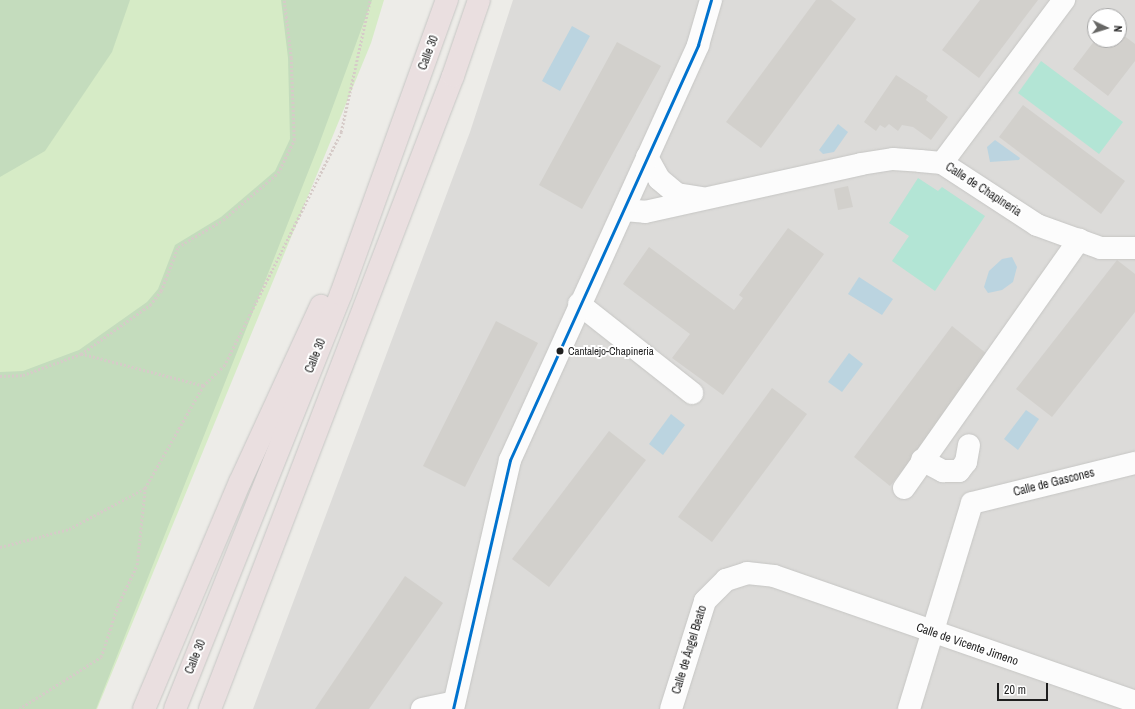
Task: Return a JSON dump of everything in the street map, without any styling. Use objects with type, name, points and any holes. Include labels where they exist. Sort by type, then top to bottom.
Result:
[{"type":"highway","name":"Calle 30","points":[[175,709],[341,294],[386,163],[447,0]]},
{"type":"highway","points":[[210,709],[450,83],[479,0]]},
{"type":"highway","points":[[144,709],[240,482],[386,163]]},
{"type":"street","points":[[422,709],[453,706],[510,460],[579,304],[624,210],[698,45],[711,0]]},
{"type":"street","points":[[942,163],[1064,0]]},
{"type":"street","name":"Calle de Chapinería","points":[[647,157],[659,179],[677,194],[708,199]]},
{"type":"street","name":"Calle de Chapinería","points":[[624,210],[645,212],[893,159],[942,163],[1037,225],[1101,248],[1135,248]]},
{"type":"street","points":[[904,488],[922,460],[1079,240]]},
{"type":"street","points":[[579,304],[692,393]]},
{"type":"street","points":[[922,460],[943,471],[958,471],[966,462],[969,445]]},
{"type":"street","name":"Calle de Gascones","points":[[934,634],[972,503],[1135,464]]},
{"type":"street","name":"Calle de Ángel Beato","points":[[671,709],[705,601],[714,589],[726,580],[747,573],[774,576],[800,585]]},
{"type":"street","name":"Calle de Vicente Jimeno","points":[[800,585],[934,634],[1135,702]]},
{"type":"street","points":[[909,709],[934,634]]},
{"type":"path","points":[[0,376],[30,373],[81,354],[150,305],[161,291],[178,248],[224,220],[278,173],[294,140],[291,58],[284,0]]},
{"type":"path","points":[[19,709],[101,657],[118,605],[137,565],[145,488],[203,386],[224,366],[341,132],[370,0]]},
{"type":"path","points":[[81,354],[203,386]]},
{"type":"path","points":[[0,547],[69,529],[145,488]]},
{"type":"shaded area","points":[[513,0],[1135,0],[1135,709],[253,709],[470,132]]},
{"type":"green space","points":[[0,0],[384,0],[371,43],[97,709],[0,709]]},
{"type":"green space","points":[[0,0],[130,0],[112,52],[45,151],[0,177]]},
{"type":"green space","points":[[281,0],[372,0],[318,147],[96,709],[0,709],[0,372],[23,371],[79,350],[147,302],[158,289],[175,245],[221,217],[275,171],[290,139],[288,58]]},
{"type":"green space","points":[[1041,61],[1123,122],[1099,154],[1018,93]]},
{"type":"green space","points":[[918,178],[938,191],[942,187],[985,216],[935,291],[892,261],[909,236],[889,223]]},
{"type":"water","points":[[572,26],[590,36],[560,91],[542,81]]},
{"type":"water","points":[[838,124],[848,132],[834,152],[823,154],[819,150]]},
{"type":"water","points":[[995,140],[1020,158],[1019,160],[990,162],[987,147]]},
{"type":"water","points":[[1012,257],[1017,267],[1013,282],[1002,290],[988,293],[984,287],[989,271],[1002,259]]},
{"type":"water","points":[[859,277],[893,299],[882,315],[848,294]]},
{"type":"water","points":[[849,353],[863,364],[842,392],[828,382]]},
{"type":"water","points":[[1026,410],[1039,419],[1018,450],[1004,439]]},
{"type":"water","points":[[671,414],[685,425],[663,455],[649,444]]},
{"type":"building","points":[[816,0],[831,0],[856,19],[761,148],[726,122]]},
{"type":"building","points":[[980,0],[1038,0],[979,78],[942,50]]},
{"type":"building","points":[[1127,38],[1135,44],[1135,61],[1108,96],[1073,69],[1089,48],[1127,48]]},
{"type":"building","points":[[617,42],[661,66],[582,209],[539,185]]},
{"type":"building","points":[[896,75],[928,96],[926,100],[948,117],[931,140],[913,127],[902,125],[898,131],[889,124],[885,128],[880,125],[876,131],[864,122]]},
{"type":"building","points":[[1023,105],[1125,181],[1101,214],[999,137]]},
{"type":"building","points":[[848,186],[853,207],[838,210],[834,189]]},
{"type":"building","points":[[788,228],[824,254],[723,395],[672,358],[690,334],[623,284],[649,247],[734,310],[743,298],[739,295]]},
{"type":"building","points":[[1117,260],[1135,274],[1135,312],[1052,417],[1016,389]]},
{"type":"building","points":[[496,321],[538,343],[465,487],[423,466]]},
{"type":"building","points":[[952,326],[992,358],[890,486],[854,457]]},
{"type":"building","points":[[772,388],[807,414],[712,542],[678,517]]},
{"type":"building","points":[[609,431],[646,460],[549,587],[512,559]]},
{"type":"building","points":[[405,576],[443,603],[369,709],[315,709]]},
{"type":"transit line","points":[[453,709],[510,460],[698,45],[711,0]]},
{"type":"place","name":"Cantalejo-Chapineria","points":[[560,351]]}]
